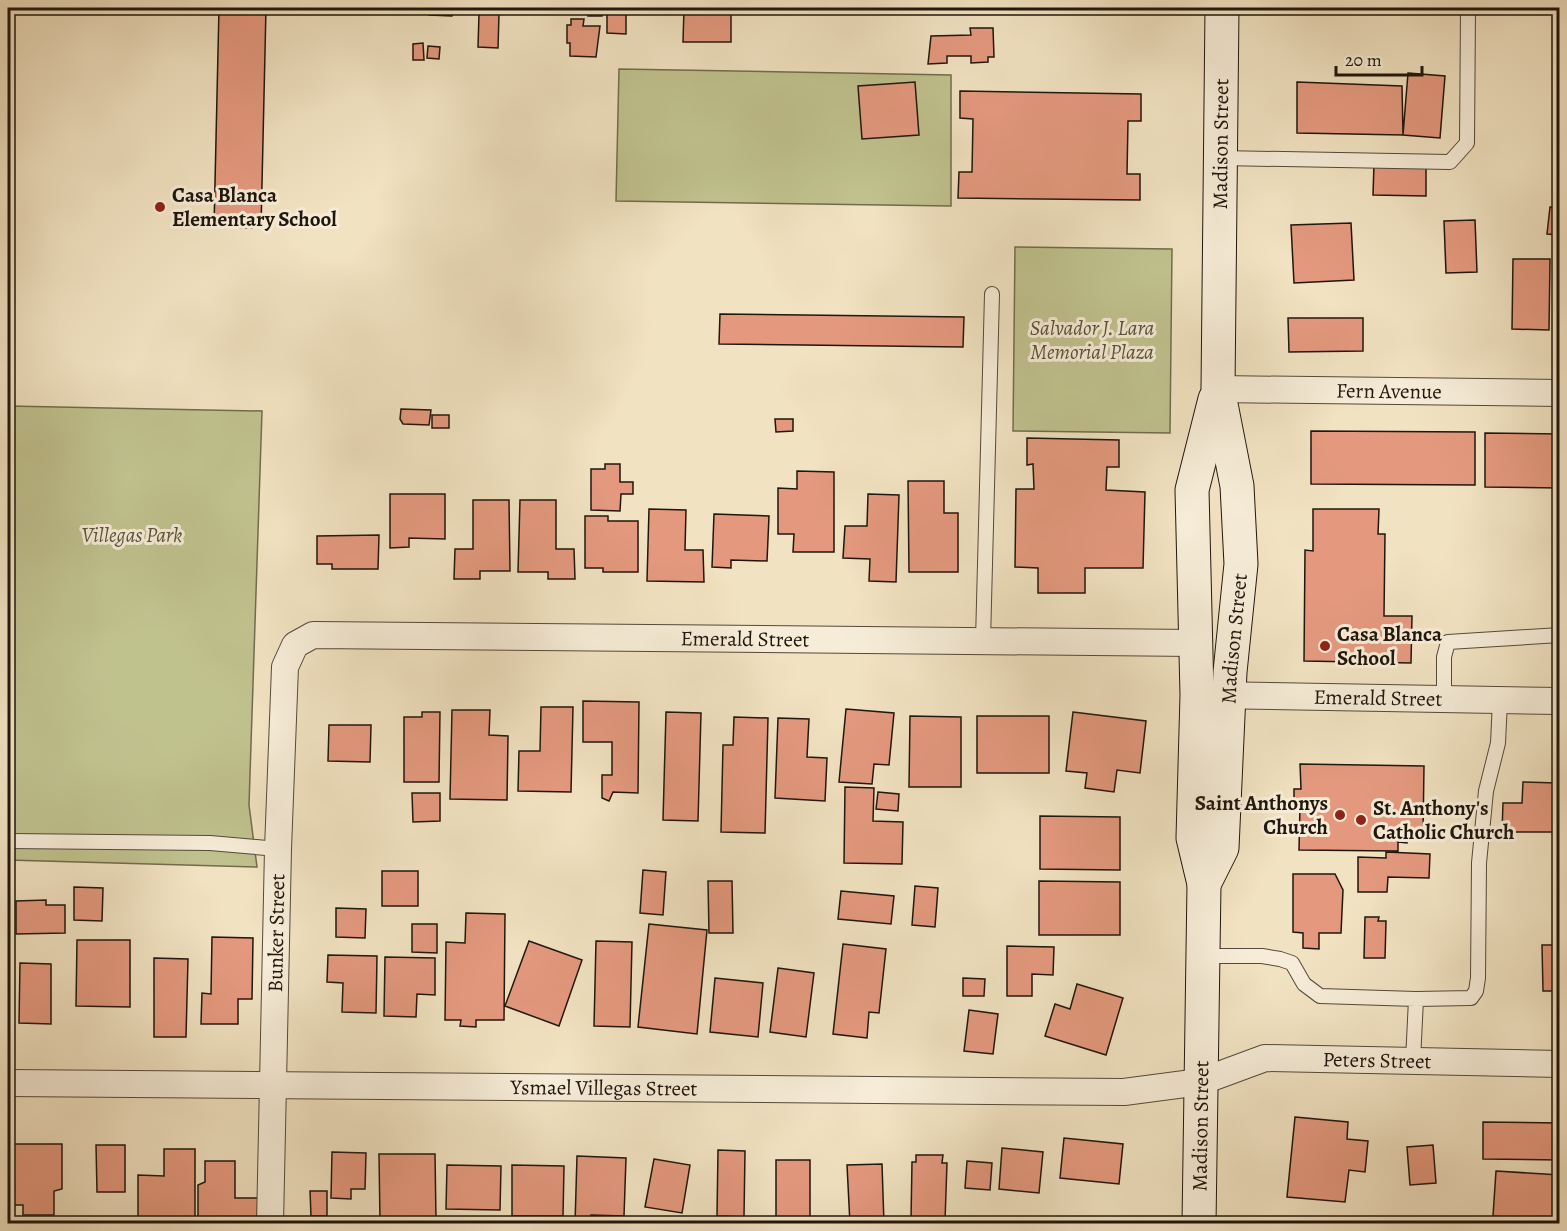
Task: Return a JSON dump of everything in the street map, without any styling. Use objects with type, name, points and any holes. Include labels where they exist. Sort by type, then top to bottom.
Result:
[{"type":"street","name":"Madison Street","points":[[1204,884],[1222,848],[1229,696],[1241,564],[1237,486],[1218,389],[1222,8]]},
{"type":"street","name":"Madison Street","points":[[1199,1224],[1204,884],[1193,838],[1197,695],[1192,490],[1218,389]]},
{"type":"street","name":"Fern Avenue","points":[[1218,389],[1560,393]]},
{"type":"street","name":"Emerald Street","points":[[295,645],[313,635],[1196,643]]},
{"type":"street","name":"Bunker Street","points":[[270,1224],[278,849],[285,667],[295,645]]},
{"type":"street","name":"Emerald Street","points":[[1197,695],[1560,701]]},
{"type":"street","name":"Peters Street","points":[[1200,1082],[1265,1058],[1560,1064]]},
{"type":"street","name":"Ysmael Villegas Street","points":[[8,1083],[1124,1092],[1200,1082]]},
{"type":"lane","points":[[1221,158],[1450,162],[1467,143],[1468,8]]},
{"type":"lane","points":[[983,641],[992,294]]},
{"type":"lane","points":[[1444,699],[1444,657],[1448,642],[1560,635]]},
{"type":"lane","points":[[1203,956],[1262,956],[1292,963],[1304,984],[1320,996],[1471,998],[1476,991],[1480,959],[1479,863],[1486,791],[1498,743],[1500,700]]},
{"type":"lane","points":[[8,841],[210,843],[278,849]]},
{"type":"lane","points":[[1413,1061],[1416,999]]},
{"type":"green space","points":[[619,69],[951,75],[951,206],[616,201]]},
{"type":"green space","name":"Salvador J. Lara Memorial Plaza","points":[[1015,247],[1172,249],[1170,433],[1013,431]]},
{"type":"green space","name":"Villegas Park","points":[[8,406],[262,411],[249,805],[257,867],[8,860]]},
{"type":"building","points":[[219,8],[266,8],[261,228],[214,227]]},
{"type":"building","points":[[429,8],[453,8],[452,16],[429,15]]},
{"type":"building","points":[[588,8],[602,8],[602,16],[588,16]]},
{"type":"building","points":[[684,8],[731,8],[731,42],[683,42]]},
{"type":"building","points":[[805,8],[826,8],[826,13],[805,13]]},
{"type":"building","points":[[607,13],[626,14],[626,34],[607,33]]},
{"type":"building","points":[[479,14],[499,14],[498,48],[478,47]]},
{"type":"building","points":[[571,19],[584,19],[583,26],[600,26],[596,57],[570,56],[567,25],[571,25]]},
{"type":"building","points":[[970,28],[993,28],[994,57],[988,57],[988,62],[971,63],[971,56],[947,56],[947,63],[928,64],[931,36],[971,35]]},
{"type":"building","points":[[423,43],[424,60],[413,60],[413,44]]},
{"type":"building","points":[[428,46],[440,47],[439,59],[427,58]]},
{"type":"building","points":[[1408,73],[1445,76],[1440,138],[1403,135]]},
{"type":"building","points":[[915,82],[919,135],[862,139],[858,86]]},
{"type":"building","points":[[1297,82],[1402,86],[1403,135],[1297,133]]},
{"type":"building","points":[[960,91],[1141,94],[1141,121],[1128,121],[1127,174],[1140,174],[1140,200],[958,198],[959,172],[972,172],[973,119],[960,118]]},
{"type":"building","points":[[1374,164],[1426,165],[1426,196],[1373,195]]},
{"type":"building","points":[[1550,207],[1560,208],[1560,235],[1547,234]]},
{"type":"building","points":[[1475,220],[1477,272],[1446,273],[1444,221]]},
{"type":"building","points":[[1351,223],[1354,280],[1294,283],[1291,225]]},
{"type":"building","points":[[1513,259],[1550,259],[1549,330],[1512,329]]},
{"type":"building","points":[[720,314],[964,317],[963,347],[719,344]]},
{"type":"building","points":[[1288,318],[1363,318],[1363,351],[1289,352]]},
{"type":"building","points":[[401,409],[431,410],[429,425],[403,424],[400,419]]},
{"type":"building","points":[[432,415],[449,415],[449,428],[432,428]]},
{"type":"building","points":[[775,419],[793,419],[793,431],[776,432]]},
{"type":"building","points":[[1311,431],[1475,432],[1475,485],[1311,484]]},
{"type":"building","points":[[1485,433],[1560,434],[1560,488],[1485,487]]},
{"type":"building","points":[[1027,438],[1119,440],[1119,467],[1107,467],[1106,490],[1145,492],[1143,568],[1085,568],[1085,593],[1038,593],[1038,568],[1015,567],[1016,489],[1034,489],[1033,464],[1027,465]]},
{"type":"building","points":[[605,464],[620,464],[620,482],[633,482],[633,494],[621,494],[620,511],[591,510],[591,469],[605,469]]},
{"type":"building","points":[[797,471],[834,472],[834,552],[793,552],[794,534],[778,534],[778,488],[797,489]]},
{"type":"building","points":[[908,481],[944,481],[944,513],[958,513],[958,572],[909,572]]},
{"type":"building","points":[[390,494],[445,494],[445,539],[409,538],[409,547],[390,548]]},
{"type":"building","points":[[868,494],[899,495],[896,582],[869,581],[870,559],[843,558],[845,526],[867,526]]},
{"type":"building","points":[[473,500],[509,500],[510,571],[480,571],[480,579],[454,579],[455,549],[473,549]]},
{"type":"building","points":[[520,500],[556,500],[556,549],[574,549],[575,579],[548,579],[548,572],[518,572]]},
{"type":"building","points":[[649,509],[686,510],[685,550],[703,550],[704,582],[647,581]]},
{"type":"building","points":[[1313,509],[1379,509],[1378,534],[1385,534],[1384,616],[1412,616],[1411,663],[1304,661],[1305,550],[1313,551]]},
{"type":"building","points":[[714,514],[769,516],[767,561],[731,560],[731,568],[712,567]]},
{"type":"building","points":[[585,516],[608,516],[608,521],[638,521],[638,572],[603,572],[603,568],[585,568]]},
{"type":"building","points":[[379,535],[378,569],[332,569],[332,564],[317,564],[317,536]]},
{"type":"building","points":[[583,701],[639,702],[638,793],[613,792],[609,801],[602,798],[602,775],[612,775],[612,742],[583,742]]},
{"type":"building","points":[[541,707],[573,707],[571,792],[518,791],[519,751],[540,751]]},
{"type":"building","points":[[846,709],[894,713],[889,765],[874,764],[872,784],[839,782]]},
{"type":"building","points":[[452,710],[490,710],[489,735],[508,736],[507,800],[450,799]]},
{"type":"building","points":[[422,712],[440,712],[439,782],[404,782],[404,717],[422,717]]},
{"type":"building","points":[[666,712],[701,713],[698,821],[663,820]]},
{"type":"building","points":[[1073,712],[1146,721],[1140,773],[1117,770],[1114,792],[1085,788],[1087,773],[1066,771]]},
{"type":"building","points":[[910,716],[961,717],[961,787],[909,787]]},
{"type":"building","points":[[977,716],[1049,716],[1049,773],[977,773]]},
{"type":"building","points":[[734,717],[768,718],[765,833],[721,832],[723,745],[733,745]]},
{"type":"building","points":[[778,718],[809,719],[807,757],[827,758],[825,801],[775,798]]},
{"type":"building","points":[[329,725],[371,725],[370,762],[328,761]]},
{"type":"building","name":"St. Anthony's Catholic Church","points":[[1300,764],[1424,766],[1423,834],[1407,833],[1407,843],[1398,842],[1398,851],[1299,850],[1300,806],[1294,807],[1294,789],[1301,789]]},
{"type":"building","points":[[1523,782],[1557,783],[1557,832],[1502,832],[1503,803],[1522,803]]},
{"type":"building","points":[[845,787],[874,788],[873,821],[903,822],[902,864],[844,863]]},
{"type":"building","points":[[878,792],[899,794],[898,811],[876,809]]},
{"type":"building","points":[[412,793],[440,793],[440,821],[413,822]]},
{"type":"building","points":[[1040,816],[1120,817],[1120,870],[1040,869]]},
{"type":"building","points":[[1386,852],[1430,854],[1429,878],[1388,877],[1387,892],[1358,892],[1358,857],[1386,858]]},
{"type":"building","points":[[643,870],[666,872],[663,915],[640,913]]},
{"type":"building","points":[[382,871],[418,871],[418,906],[382,906]]},
{"type":"building","points":[[1293,874],[1335,874],[1343,890],[1341,933],[1319,933],[1319,949],[1303,948],[1303,933],[1293,932]]},
{"type":"building","points":[[708,881],[732,881],[733,933],[709,933]]},
{"type":"building","points":[[1039,881],[1120,882],[1120,935],[1039,935]]},
{"type":"building","points":[[915,886],[938,888],[935,927],[912,925]]},
{"type":"building","points":[[74,887],[103,888],[102,921],[74,920]]},
{"type":"building","points":[[841,891],[894,896],[891,924],[838,919]]},
{"type":"building","points":[[46,900],[46,905],[65,905],[65,933],[16,934],[16,901]]},
{"type":"building","points":[[336,908],[366,909],[365,938],[336,937]]},
{"type":"building","points":[[466,913],[505,914],[504,1020],[476,1020],[476,1027],[460,1026],[461,1020],[445,1020],[446,942],[465,943]]},
{"type":"building","points":[[1365,917],[1379,917],[1378,921],[1386,921],[1385,958],[1364,958]]},
{"type":"building","points":[[412,924],[437,924],[437,953],[412,952]]},
{"type":"building","points":[[649,924],[707,930],[697,1034],[638,1027]]},
{"type":"building","points":[[212,937],[253,938],[252,999],[238,999],[238,1024],[201,1024],[202,993],[211,994]]},
{"type":"building","points":[[77,940],[130,940],[130,1007],[76,1006]]},
{"type":"building","points":[[529,941],[582,960],[559,1026],[505,1006]]},
{"type":"building","points":[[596,941],[632,942],[630,1027],[594,1026]]},
{"type":"building","points":[[843,944],[886,949],[879,1013],[869,1012],[867,1038],[833,1034]]},
{"type":"building","points":[[1542,945],[1560,945],[1560,991],[1543,991]]},
{"type":"building","points":[[1007,946],[1054,947],[1053,975],[1032,974],[1032,996],[1007,996]]},
{"type":"building","points":[[328,955],[377,956],[376,1013],[342,1012],[343,983],[327,982]]},
{"type":"building","points":[[385,957],[435,958],[435,995],[417,994],[416,1017],[384,1016]]},
{"type":"building","points":[[154,958],[188,959],[186,1037],[154,1037]]},
{"type":"building","points":[[20,963],[51,964],[51,1024],[19,1023]]},
{"type":"building","points":[[778,968],[814,973],[806,1037],[770,1032]]},
{"type":"building","points":[[715,978],[763,983],[758,1037],[710,1032]]},
{"type":"building","points":[[963,978],[985,979],[984,996],[963,996]]},
{"type":"building","points":[[1077,984],[1123,998],[1106,1055],[1045,1036],[1055,1004],[1070,1009]]},
{"type":"building","points":[[969,1010],[998,1014],[993,1054],[964,1051]]},
{"type":"building","points":[[1295,1117],[1348,1122],[1347,1139],[1368,1141],[1365,1172],[1349,1170],[1345,1202],[1287,1197]]},
{"type":"building","points":[[1483,1122],[1560,1123],[1560,1160],[1483,1159]]},
{"type":"building","points":[[1064,1138],[1123,1144],[1119,1184],[1060,1178]]},
{"type":"building","points":[[8,1144],[62,1144],[62,1189],[54,1191],[54,1215],[23,1215],[23,1205],[8,1205]]},
{"type":"building","points":[[96,1145],[125,1145],[125,1192],[97,1192]]},
{"type":"building","points":[[1433,1145],[1436,1183],[1410,1185],[1407,1147]]},
{"type":"building","points":[[1002,1148],[1043,1152],[1039,1193],[999,1189]]},
{"type":"building","points":[[164,1149],[195,1149],[195,1224],[138,1224],[138,1175],[164,1176]]},
{"type":"building","points":[[718,1150],[745,1151],[744,1217],[717,1216]]},
{"type":"building","points":[[332,1152],[366,1153],[365,1189],[351,1189],[351,1199],[331,1198]]},
{"type":"building","points":[[379,1154],[435,1154],[436,1220],[380,1221]]},
{"type":"building","points":[[916,1155],[943,1155],[942,1163],[947,1163],[945,1221],[911,1220],[912,1162],[916,1162]]},
{"type":"building","points":[[577,1156],[626,1158],[624,1216],[591,1215],[591,1224],[575,1224]]},
{"type":"building","points":[[654,1159],[690,1165],[682,1213],[645,1207]]},
{"type":"building","points":[[776,1160],[810,1160],[810,1224],[776,1224]]},
{"type":"building","points":[[205,1161],[235,1161],[235,1198],[258,1198],[257,1224],[198,1224],[198,1185],[205,1182]]},
{"type":"building","points":[[967,1161],[992,1163],[990,1190],[965,1188]]},
{"type":"building","points":[[882,1164],[884,1224],[850,1224],[847,1165]]},
{"type":"building","points":[[447,1165],[501,1166],[500,1210],[446,1209]]},
{"type":"building","points":[[512,1165],[564,1166],[563,1216],[512,1216]]},
{"type":"building","points":[[1496,1171],[1560,1175],[1560,1221],[1493,1216]]},
{"type":"building","points":[[310,1191],[327,1191],[327,1216],[311,1216]]},
{"type":"building","points":[[517,1220],[566,1223],[566,1224],[517,1224]]},
{"type":"place","name":"Casa Blanca Elementary School","points":[[160,207]]},
{"type":"place","name":"Casa Blanca School","points":[[1325,646]]},
{"type":"place","name":"Saint Anthonys Church","points":[[1340,815]]},
{"type":"place","name":"St. Anthony's Catholic Church","points":[[1361,820]]}]
